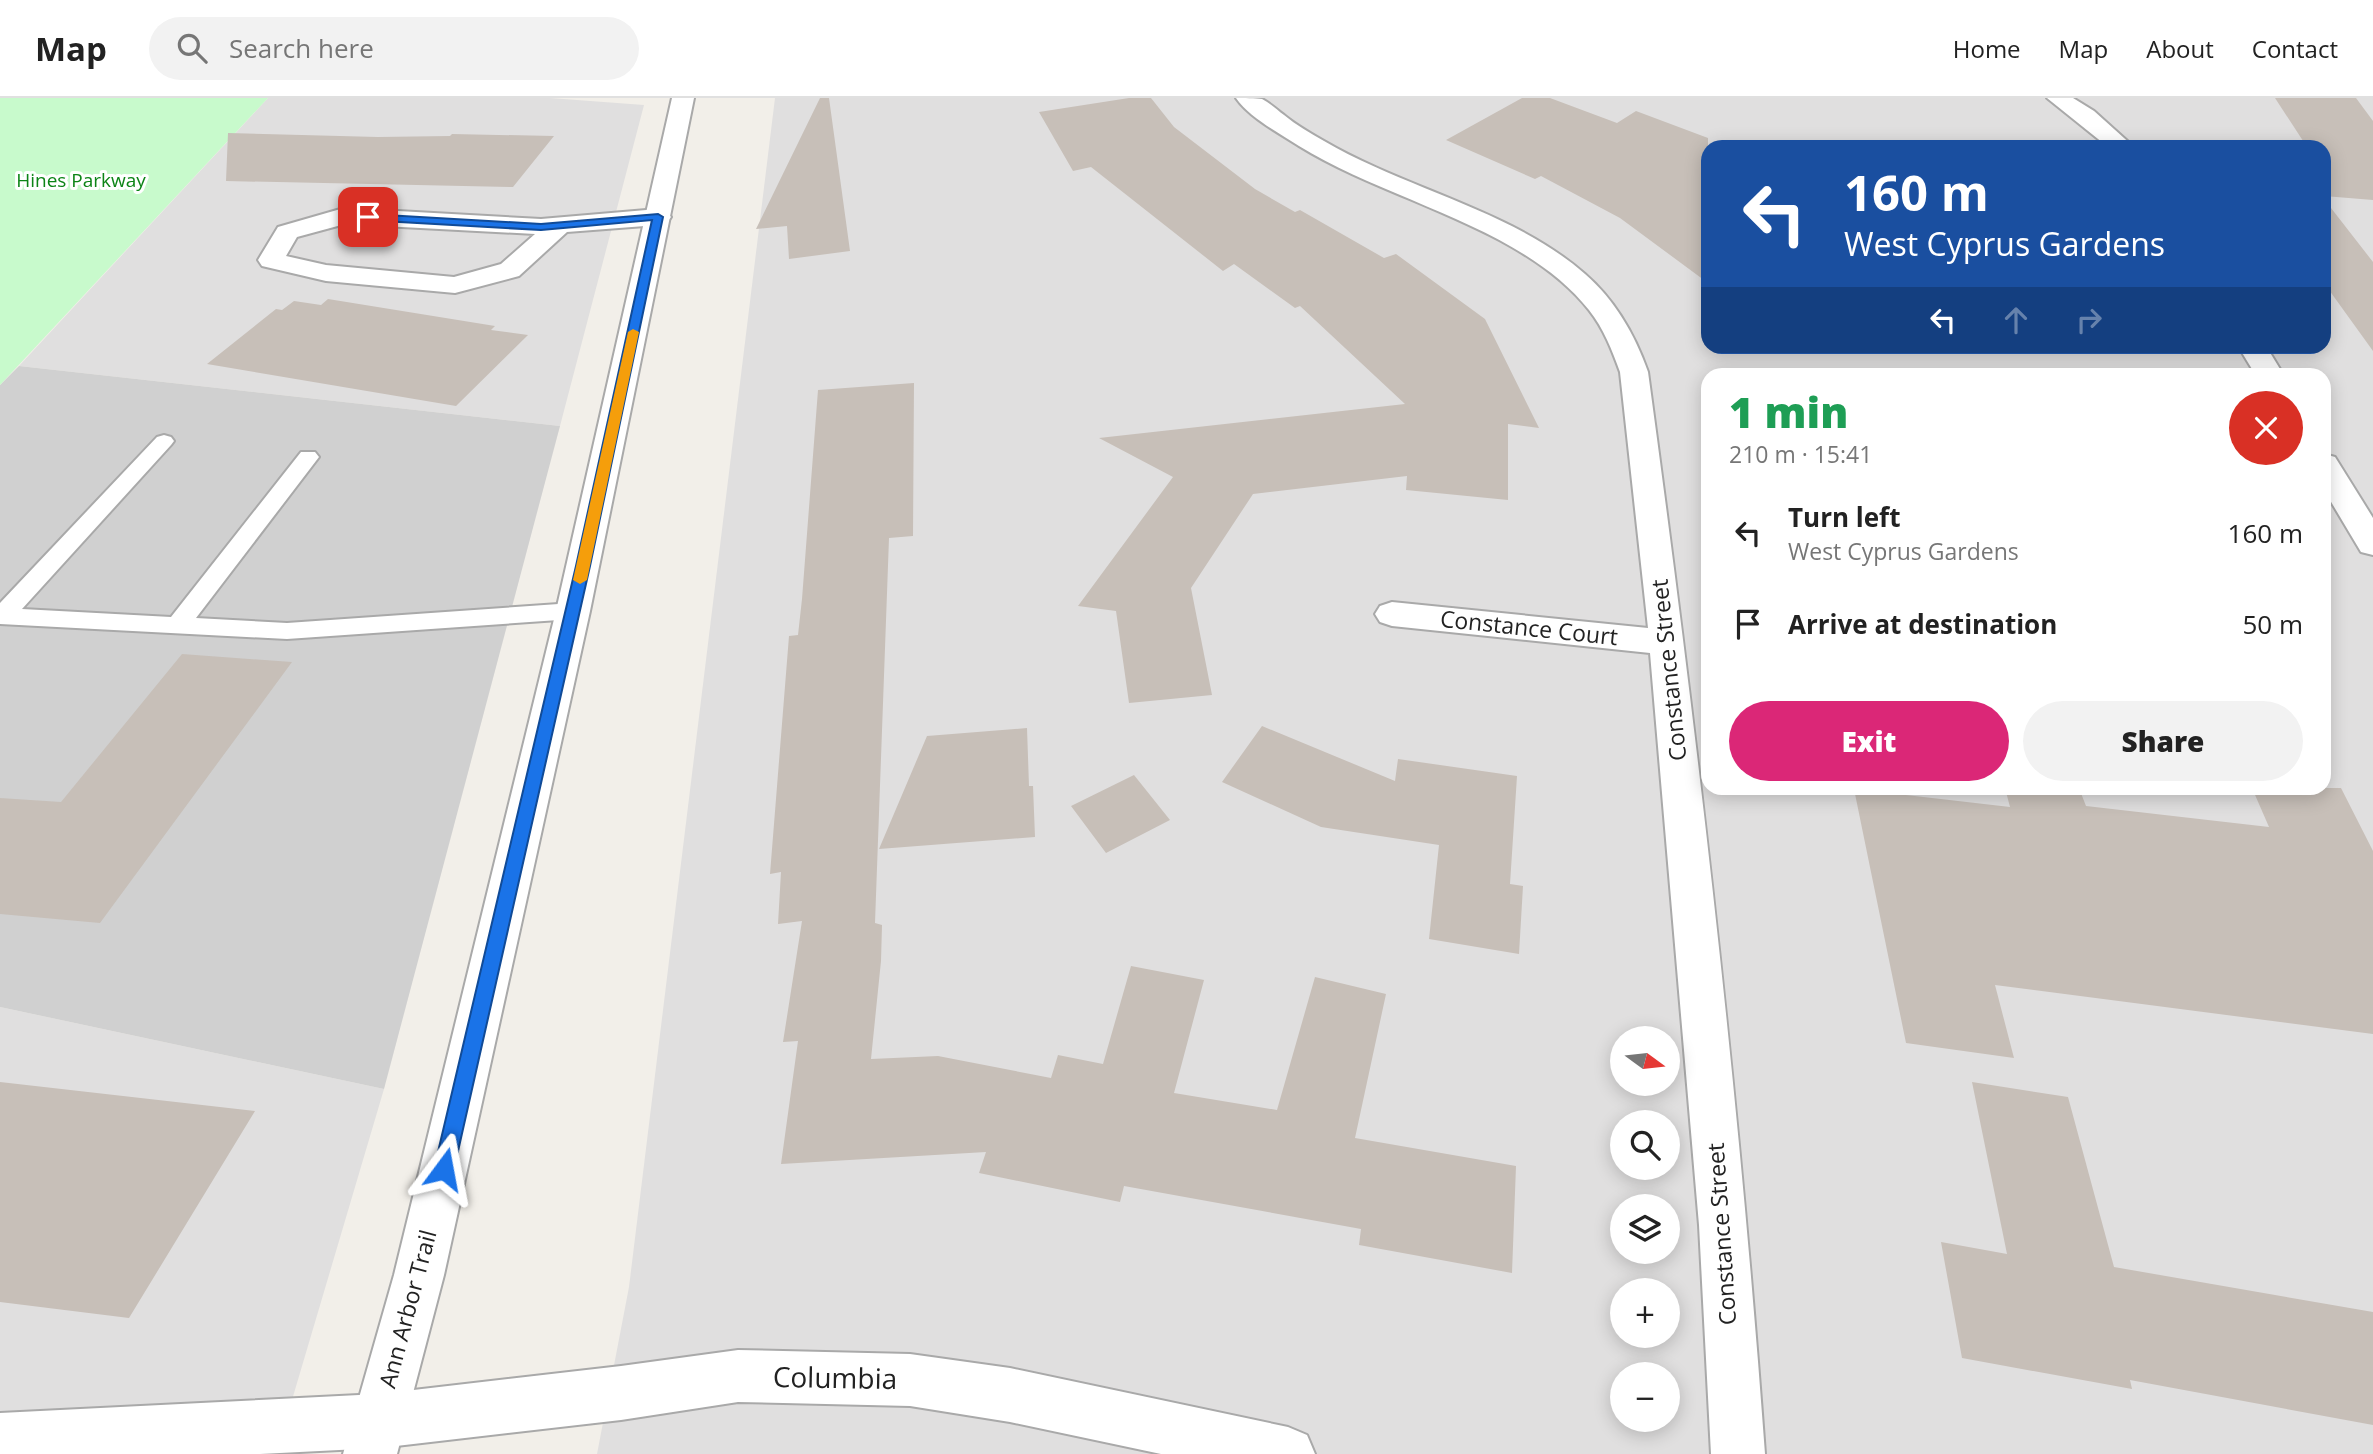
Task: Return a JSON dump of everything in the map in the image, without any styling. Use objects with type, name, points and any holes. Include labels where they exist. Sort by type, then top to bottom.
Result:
[{"type":"street","name":"Ann Arbor Trail","points":[[374,1437],[419,1275],[573,611],[683,98]]},
{"type":"street","name":"Constance Street","points":[[1247,98],[1278,123],[1325,153],[1389,183],[1492,225],[1533,247],[1567,272],[1599,304],[1621,337],[1634,372],[1667,642],[1724,1225],[1738,1454]]},
{"type":"street","points":[[2058,98],[2086,116],[2114,140]]},
{"type":"street","points":[[560,225],[510,270],[455,285],[326,273],[271,260],[287,232],[344,216],[541,227],[560,225],[658,217]]},
{"type":"street","points":[[2331,475],[2373,544]]},
{"type":"street","name":"Constance Court","points":[[1392,614],[1667,642]]},
{"type":"street","name":"Columbia","points":[[0,1440],[374,1437],[621,1393],[738,1376],[910,1380],[1010,1395],[1288,1454]]},
{"type":"lane","points":[[1,617],[164,441]]},
{"type":"lane","points":[[177,626],[307,457]]},
{"type":"lane","points":[[1,617],[287,631],[573,611]]},
{"type":"shaded area","points":[[268,98],[550,98],[644,105],[560,426],[19,366]]},
{"type":"shaded area","points":[[775,98],[2373,98],[2373,1454],[597,1454],[629,1287]]},
{"type":"shaded area","points":[[19,366],[560,426],[384,1089],[0,1007],[0,385]]},
{"type":"shaded area","points":[[0,1007],[384,1089],[276,1454],[0,1454]]},
{"type":"green space","name":"Hines Parkway","points":[[0,98],[268,98],[0,385]]},
{"type":"building","points":[[820,98],[829,98],[850,251],[789,259],[787,226],[756,229]]},
{"type":"building","points":[[1129,98],[1151,98],[1174,127],[1255,189],[1295,212],[1300,210],[1384,258],[1396,254],[1485,319],[1539,428],[1508,424],[1508,500],[1406,490],[1407,476],[1253,494],[1191,588],[1212,695],[1129,703],[1116,611],[1078,606],[1173,477],[1099,438],[1405,404],[1300,306],[1295,308],[1234,264],[1223,271],[1091,167],[1073,171],[1039,112]]},
{"type":"building","points":[[1522,98],[1550,98],[1617,123],[1636,111],[1708,138],[1701,140],[1701,278],[1620,218],[1541,176],[1535,179],[1446,140]]},
{"type":"building","points":[[2275,98],[2356,98],[2373,121],[2373,200],[2331,197],[2331,140],[2302,140]]},
{"type":"building","points":[[228,133],[378,137],[452,134],[554,136],[513,187],[226,181]]},
{"type":"building","points":[[2331,208],[2373,262],[2373,351],[2331,293]]},
{"type":"building","points":[[328,299],[495,326],[491,330],[528,335],[456,406],[207,364],[276,309],[282,310],[294,301],[321,305]]},
{"type":"building","points":[[914,383],[913,536],[889,538],[875,923],[882,925],[881,961],[871,1059],[938,1056],[1051,1078],[1058,1055],[1103,1064],[1131,966],[1204,980],[1174,1093],[1277,1110],[1315,977],[1386,994],[1355,1138],[1516,1166],[1512,1273],[1359,1245],[1361,1229],[1124,1186],[1120,1202],[979,1173],[986,1152],[781,1164],[798,1041],[783,1042],[802,921],[778,924],[781,872],[770,874],[789,636],[798,635],[802,599],[818,390]]},
{"type":"building","points":[[182,654],[292,662],[100,923],[0,914],[0,798],[61,802]]},
{"type":"building","points":[[1262,726],[1395,781],[1398,759],[1517,776],[1510,884],[1523,886],[1519,954],[1429,939],[1439,845],[1321,827],[1222,782]]},
{"type":"building","points":[[1027,728],[1029,786],[1033,786],[1035,837],[879,849],[927,736]]},
{"type":"building","points":[[1134,775],[1170,820],[1106,853],[1071,806]]},
{"type":"building","points":[[2331,788],[2341,788],[2373,851],[2373,1034],[1995,985],[2014,1058],[1906,1043],[1855,795],[1906,795],[2010,807],[2007,795],[2082,795],[2086,806],[2269,827],[2255,795],[2331,795]]},
{"type":"building","points":[[0,1082],[255,1111],[129,1318],[0,1302]]},
{"type":"building","points":[[1972,1082],[2068,1097],[2114,1267],[2373,1312],[2373,1425],[2130,1380],[2132,1389],[1962,1358],[1941,1242],[2007,1254]]},
{"type":"slow traffic","points":[[580,580],[633,332]]},
{"type":"route","points":[[368,217],[541,227],[658,217],[583,566],[444,1169]]}]
